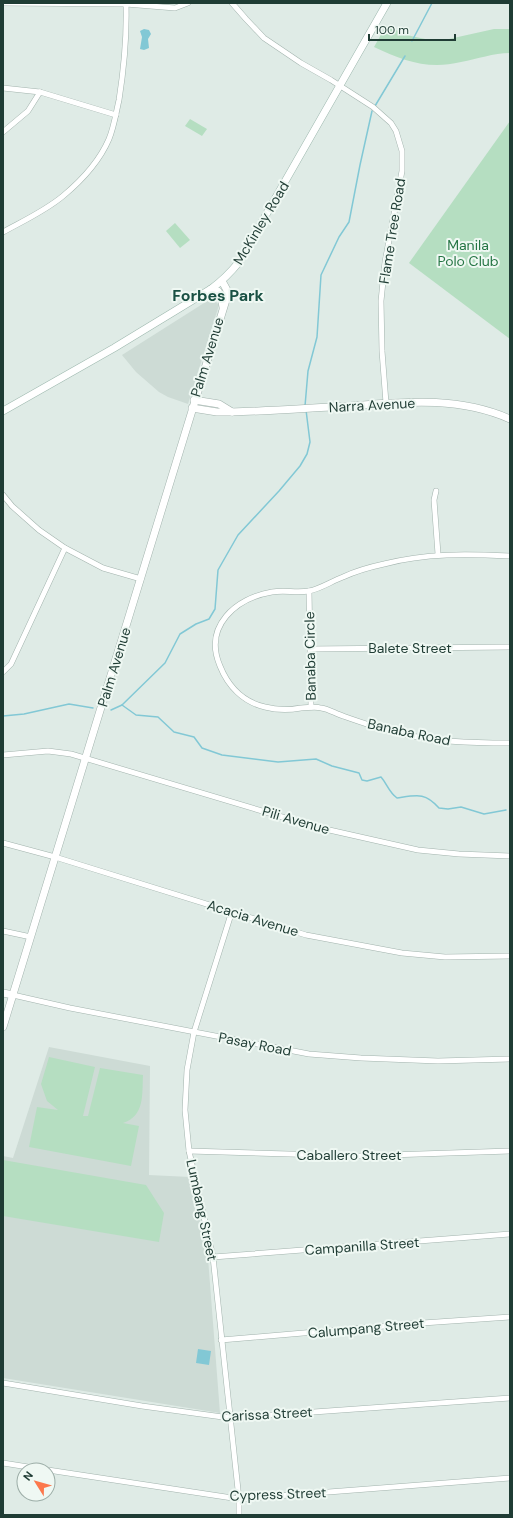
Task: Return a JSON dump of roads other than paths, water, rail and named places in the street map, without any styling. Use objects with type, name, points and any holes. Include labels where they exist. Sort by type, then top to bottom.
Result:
[{"type":"street","points":[[3,3],[126,3],[175,8],[188,3]]},
{"type":"street","points":[[3,232],[49,207],[78,182],[95,162],[109,139],[116,115],[124,71],[126,3]]},
{"type":"street","name":"Flame Tree Road","points":[[232,3],[264,38],[301,63],[373,107],[391,123],[396,131],[402,151],[402,171],[385,262],[381,301],[382,351],[386,403]]},
{"type":"street","name":"McKinley Road","points":[[3,411],[114,348],[222,281],[239,262],[387,3]]},
{"type":"street","points":[[3,88],[40,92],[116,115]]},
{"type":"street","points":[[3,132],[28,111],[40,92]]},
{"type":"street","name":"Palm Avenue","points":[[3,1027],[228,292],[222,281]]},
{"type":"street","name":"Palm Avenue","points":[[211,289],[218,291],[221,296],[223,307]]},
{"type":"street","name":"Narra Avenue","points":[[194,400],[219,404],[232,412]]},
{"type":"street","name":"Narra Avenue","points":[[192,408],[217,412],[232,412],[386,403],[463,404],[510,419]]},
{"type":"street","points":[[436,491],[434,500],[438,554]]},
{"type":"street","points":[[3,495],[12,506],[39,530],[65,548],[103,568],[141,578]]},
{"type":"street","points":[[3,672],[11,664],[65,548]]},
{"type":"street","points":[[309,591],[345,576],[385,564],[438,554],[510,556]]},
{"type":"street","name":"Banaba Circle","points":[[309,591],[310,649],[311,707],[283,709],[266,708],[244,698],[236,691],[219,665],[215,642],[222,620],[231,610],[246,600],[274,592],[309,591]]},
{"type":"street","name":"Balete Street","points":[[310,649],[510,647]]},
{"type":"street","name":"Banaba Road","points":[[311,707],[322,708],[362,723],[394,732],[420,737],[453,742],[510,743]]},
{"type":"street","name":"Pili Avenue","points":[[3,756],[54,751],[86,758],[331,830],[418,850],[459,854],[510,856]]},
{"type":"street","name":"Acacia Avenue","points":[[3,843],[55,857],[306,935],[402,953],[445,957],[510,956]]},
{"type":"street","name":"Lumbang Street","points":[[232,911],[194,1032],[187,1070],[185,1110],[189,1151],[213,1257],[239,1499],[239,1515]]},
{"type":"street","points":[[3,931],[31,938]]},
{"type":"street","name":"Pasay Road","points":[[3,993],[70,1008],[309,1054],[438,1061],[510,1059]]},
{"type":"street","name":"Caballero Street","points":[[189,1151],[359,1156],[510,1151]]},
{"type":"street","name":"Campanilla Street","points":[[213,1257],[510,1234]]},
{"type":"street","name":"Calumpang Street","points":[[222,1340],[510,1317]]},
{"type":"street","name":"Carissa Street","points":[[3,1383],[148,1407],[230,1418],[510,1398]]},
{"type":"street","name":"Cypress Street","points":[[3,1463],[16,1465]]},
{"type":"street","name":"Cypress Street","points":[[56,1471],[239,1499],[510,1478]]},
{"type":"water","points":[[144,29],[149,30],[151,34],[148,39],[149,48],[144,50],[140,49],[142,37],[140,31]]},
{"type":"water","points":[[198,1349],[211,1351],[209,1365],[196,1363]]},
{"type":"waterway","points":[[412,41],[432,3]]},
{"type":"waterway","points":[[375,106],[405,56]]},
{"type":"waterway","points":[[305,406],[308,371],[317,337],[321,275],[339,237],[349,222],[372,111]]},
{"type":"waterway","points":[[111,710],[122,705],[165,663],[180,634],[196,624],[209,619],[215,609],[218,570],[238,535],[279,491],[300,466],[307,454],[310,442],[306,410]]},
{"type":"waterway","points":[[3,716],[24,714],[69,704],[93,708]]},
{"type":"waterway","points":[[122,705],[136,715],[158,717],[174,732],[194,737],[202,748],[222,755],[278,762],[316,759],[332,766],[359,773],[362,780],[367,781],[381,777],[397,798],[420,796],[429,799],[439,808],[448,809],[461,807],[484,814],[506,810]]},
{"type":"district","name":"Forbes Park","points":[[218,295]]},
{"type":"park label","name":"Manila Polo Club","points":[[468,254]]}]
